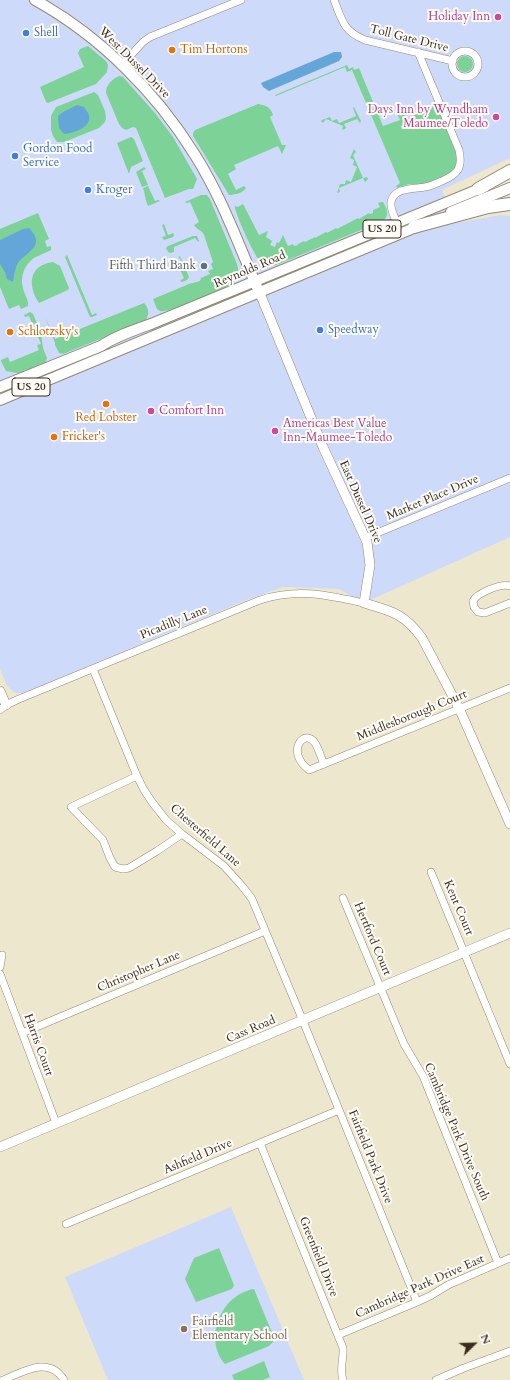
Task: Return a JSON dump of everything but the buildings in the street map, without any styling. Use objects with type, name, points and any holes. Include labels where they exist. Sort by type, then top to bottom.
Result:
[{"type":"highway","points":[[478,189],[510,171]]},
{"type":"highway","points":[[414,227],[488,207],[510,204]]},
{"type":"main road","name":"West Dussel Drive","points":[[35,0],[70,21],[122,66],[159,104],[196,155],[217,196],[257,286]]},
{"type":"main road","name":"Reynolds Road","points":[[0,400],[153,337],[257,286],[397,223],[510,176]]},
{"type":"main road","name":"Reynolds Road","points":[[0,387],[101,346],[110,340],[131,331],[257,286],[414,227],[510,188]]},
{"type":"street","points":[[122,66],[143,42],[150,37],[241,0]]},
{"type":"street","name":"Toll Gate Drive","points":[[334,0],[348,31],[355,36],[365,40],[453,61]]},
{"type":"street","points":[[397,223],[391,208],[395,194],[409,188],[426,187],[450,178],[458,170],[460,164],[459,150],[418,52]]},
{"type":"street","name":"East Dussel Drive","points":[[257,286],[323,447],[365,538],[370,555],[370,565],[364,604]]},
{"type":"street","name":"Market Place Drive","points":[[365,538],[510,478]]},
{"type":"street","points":[[510,586],[503,585],[477,595],[473,601],[474,607],[478,612],[482,613],[510,603]]},
{"type":"street","name":"Picadilly Lane","points":[[3,708],[243,606],[272,596],[299,593],[319,594],[364,604]]},
{"type":"street","points":[[364,604],[393,612],[402,617],[415,628],[422,638],[459,708],[510,824]]},
{"type":"street","name":"Chesterfield Lane","points":[[93,669],[144,790],[158,810],[182,834],[224,866],[252,900],[303,1021]]},
{"type":"street","name":"Middlesborough Court","points":[[324,764],[315,743],[307,738],[302,740],[297,747],[298,753],[304,765],[309,770],[324,764],[459,708],[510,688]]},
{"type":"street","points":[[0,690],[3,708]]},
{"type":"street","points":[[137,776],[71,807],[103,840],[115,867],[123,869],[129,868],[182,834]]},
{"type":"street","name":"Kent Court","points":[[431,872],[510,1064]]},
{"type":"street","name":"Hertford Court","points":[[343,898],[381,988]]},
{"type":"street","name":"Christopher Lane","points":[[22,1032],[266,931]]},
{"type":"street","name":"Cass Road","points":[[0,1147],[510,933]]},
{"type":"street","points":[[0,967],[2,955]]},
{"type":"street","name":"Harris Court","points":[[0,974],[56,1123]]},
{"type":"street","name":"Cambridge Park Drive South","points":[[381,988],[404,1044],[423,1076],[498,1263]]},
{"type":"street","name":"Fairfield Park Drive","points":[[303,1021],[417,1302]]},
{"type":"street","name":"Ashfield Drive","points":[[66,1224],[339,1110]]},
{"type":"street","name":"Greenfield Drive","points":[[260,1143],[343,1348],[344,1356],[341,1367],[344,1380]]},
{"type":"street","name":"Cambridge Park Drive East","points":[[338,1335],[417,1302],[448,1285],[510,1258]]},
{"type":"street","points":[[436,1380],[452,1377],[510,1351]]},
{"type":"street","points":[[3,1380],[34,1367],[41,1366],[53,1369],[60,1374],[64,1380]]},
{"type":"shaded area","points":[[0,0],[510,0],[510,158],[442,190],[456,223],[501,215],[510,216],[510,537],[364,603],[339,589],[283,587],[244,601],[25,693],[15,693],[7,686],[0,669]]},
{"type":"shaded area","name":"Fairfield Elementary School","points":[[231,1207],[304,1380],[108,1380],[65,1277]]},
{"type":"green space","points":[[88,46],[106,61],[108,65],[107,72],[96,84],[48,103],[46,102],[40,87],[84,67],[78,53],[80,49]]},
{"type":"green space","points":[[465,56],[471,58],[473,64],[471,70],[465,72],[459,70],[457,64],[459,58]]},
{"type":"green space","points":[[347,65],[349,69],[353,67],[354,70],[359,68],[383,126],[400,120],[397,113],[401,116],[404,114],[407,119],[436,105],[457,154],[457,166],[453,171],[424,184],[409,184],[397,188],[396,186],[400,183],[352,70],[347,72],[345,67],[276,96],[275,95]]},
{"type":"green space","points":[[119,76],[123,77],[155,113],[173,137],[197,179],[193,189],[189,189],[165,198],[136,128],[133,127],[126,130],[122,128],[106,93],[110,83]]},
{"type":"green space","points":[[94,92],[98,95],[105,111],[105,122],[99,128],[64,142],[57,142],[51,130],[51,116],[56,107]]},
{"type":"green space","points":[[258,104],[266,106],[271,110],[273,115],[270,117],[282,145],[286,145],[282,154],[278,146],[234,165],[236,169],[228,174],[236,190],[244,186],[246,188],[241,192],[229,195],[193,136],[193,133],[195,130]]},
{"type":"green space","points":[[354,107],[361,121],[360,123],[357,119],[344,124],[346,128],[343,130],[343,126],[326,119],[323,123],[321,121],[330,117],[332,121],[337,119],[339,123],[356,116]]},
{"type":"green space","points":[[131,137],[134,139],[143,161],[131,167],[129,174],[117,143]]},
{"type":"green space","points":[[354,149],[356,152],[353,155],[363,178],[339,188],[340,192],[337,193],[340,184],[345,184],[346,180],[351,182],[357,167],[353,165],[354,160],[350,158]]},
{"type":"green space","points":[[144,167],[146,169],[142,171],[148,185],[142,187],[136,172]]},
{"type":"green space","points":[[367,177],[368,179],[365,182],[363,178]]},
{"type":"green space","points":[[148,186],[155,201],[160,201],[148,206],[143,188]]},
{"type":"green space","points":[[201,195],[207,195],[210,199],[237,264],[238,277],[233,283],[200,299],[165,311],[160,311],[157,309],[153,299],[200,281],[201,278],[210,274],[208,271],[213,269],[211,264],[213,262],[204,235],[194,225],[199,222],[190,202],[185,202]]},
{"type":"green space","points":[[383,202],[386,207],[387,212],[387,216],[383,221],[276,265],[270,266],[263,265],[260,262],[243,229],[235,208],[235,206],[238,207],[243,204],[259,235],[268,231],[266,237],[272,241],[270,245],[275,247],[283,235],[288,246],[293,244],[294,246],[298,245],[304,241],[305,242],[315,238],[336,228],[337,229],[369,213],[373,213],[373,210],[380,207],[378,203]]},
{"type":"green space","points":[[38,213],[49,239],[45,241],[47,247],[51,246],[51,250],[34,258],[25,268],[22,284],[28,306],[21,309],[19,305],[9,309],[0,287],[0,229]]},
{"type":"green space","points":[[164,224],[168,235],[173,233],[174,235],[173,237],[164,240],[162,237],[166,236],[162,225]]},
{"type":"green space","points":[[193,236],[197,236],[198,242],[195,238],[174,247],[174,252],[168,252],[166,248],[168,246]]},
{"type":"green space","points":[[67,255],[92,315],[96,313],[97,315],[90,317],[65,257]]},
{"type":"green space","points":[[180,256],[189,277],[187,280],[182,282],[180,281],[184,278],[176,261],[172,261],[173,259],[180,262],[181,259],[178,258]]},
{"type":"green space","points":[[53,262],[60,266],[69,288],[68,290],[39,303],[33,289],[32,277],[39,267]]},
{"type":"green space","points":[[144,303],[148,312],[148,316],[145,321],[63,354],[59,353],[55,345],[45,317],[55,339]]},
{"type":"green space","points":[[30,312],[33,314],[41,333],[43,348],[47,358],[45,364],[22,374],[6,371],[1,360],[8,357],[10,362],[39,350],[37,345],[41,344],[29,316],[25,317],[24,315]]},
{"type":"green space","points":[[219,1248],[234,1285],[232,1289],[196,1302],[185,1279],[194,1258]]},
{"type":"green space","points":[[254,1289],[273,1335],[273,1342],[269,1346],[225,1364],[219,1354],[216,1342],[216,1331],[219,1319],[232,1299],[242,1293]]},
{"type":"green space","points":[[264,1361],[270,1377],[263,1380],[234,1380],[232,1375]]},
{"type":"water","points":[[334,52],[341,52],[342,57],[339,61],[269,91],[263,87],[261,83]]},
{"type":"water","points":[[77,105],[84,107],[88,113],[88,123],[77,131],[64,134],[59,128],[58,116]]},
{"type":"water","points":[[29,228],[34,234],[36,244],[18,263],[13,282],[7,279],[0,264],[0,240],[23,229]]},
{"type":"place","name":"Holiday Inn","points":[[498,17]]},
{"type":"place","name":"Shell","points":[[26,33]]},
{"type":"place","name":"Tim Hortons","points":[[172,50]]},
{"type":"place","name":"Days Inn by Wyndham Maumee/Toledo","points":[[496,117]]},
{"type":"place","name":"Gordon Food Service","points":[[15,156]]},
{"type":"place","name":"Kroger","points":[[88,190]]},
{"type":"place","name":"Fifth Third Bank","points":[[204,266]]},
{"type":"place","name":"Speedway","points":[[320,330]]},
{"type":"place","name":"Schlotzsky's","points":[[10,332]]},
{"type":"place","name":"Red Lobster","points":[[106,404]]},
{"type":"place","name":"Comfort Inn","points":[[151,411]]},
{"type":"place","name":"Americas Best Value Inn-Maumee-Toledo","points":[[275,431]]},
{"type":"place","name":"Fricker's","points":[[54,437]]},
{"type":"place","name":"Fairfield Elementary School","points":[[184,1329]]}]
